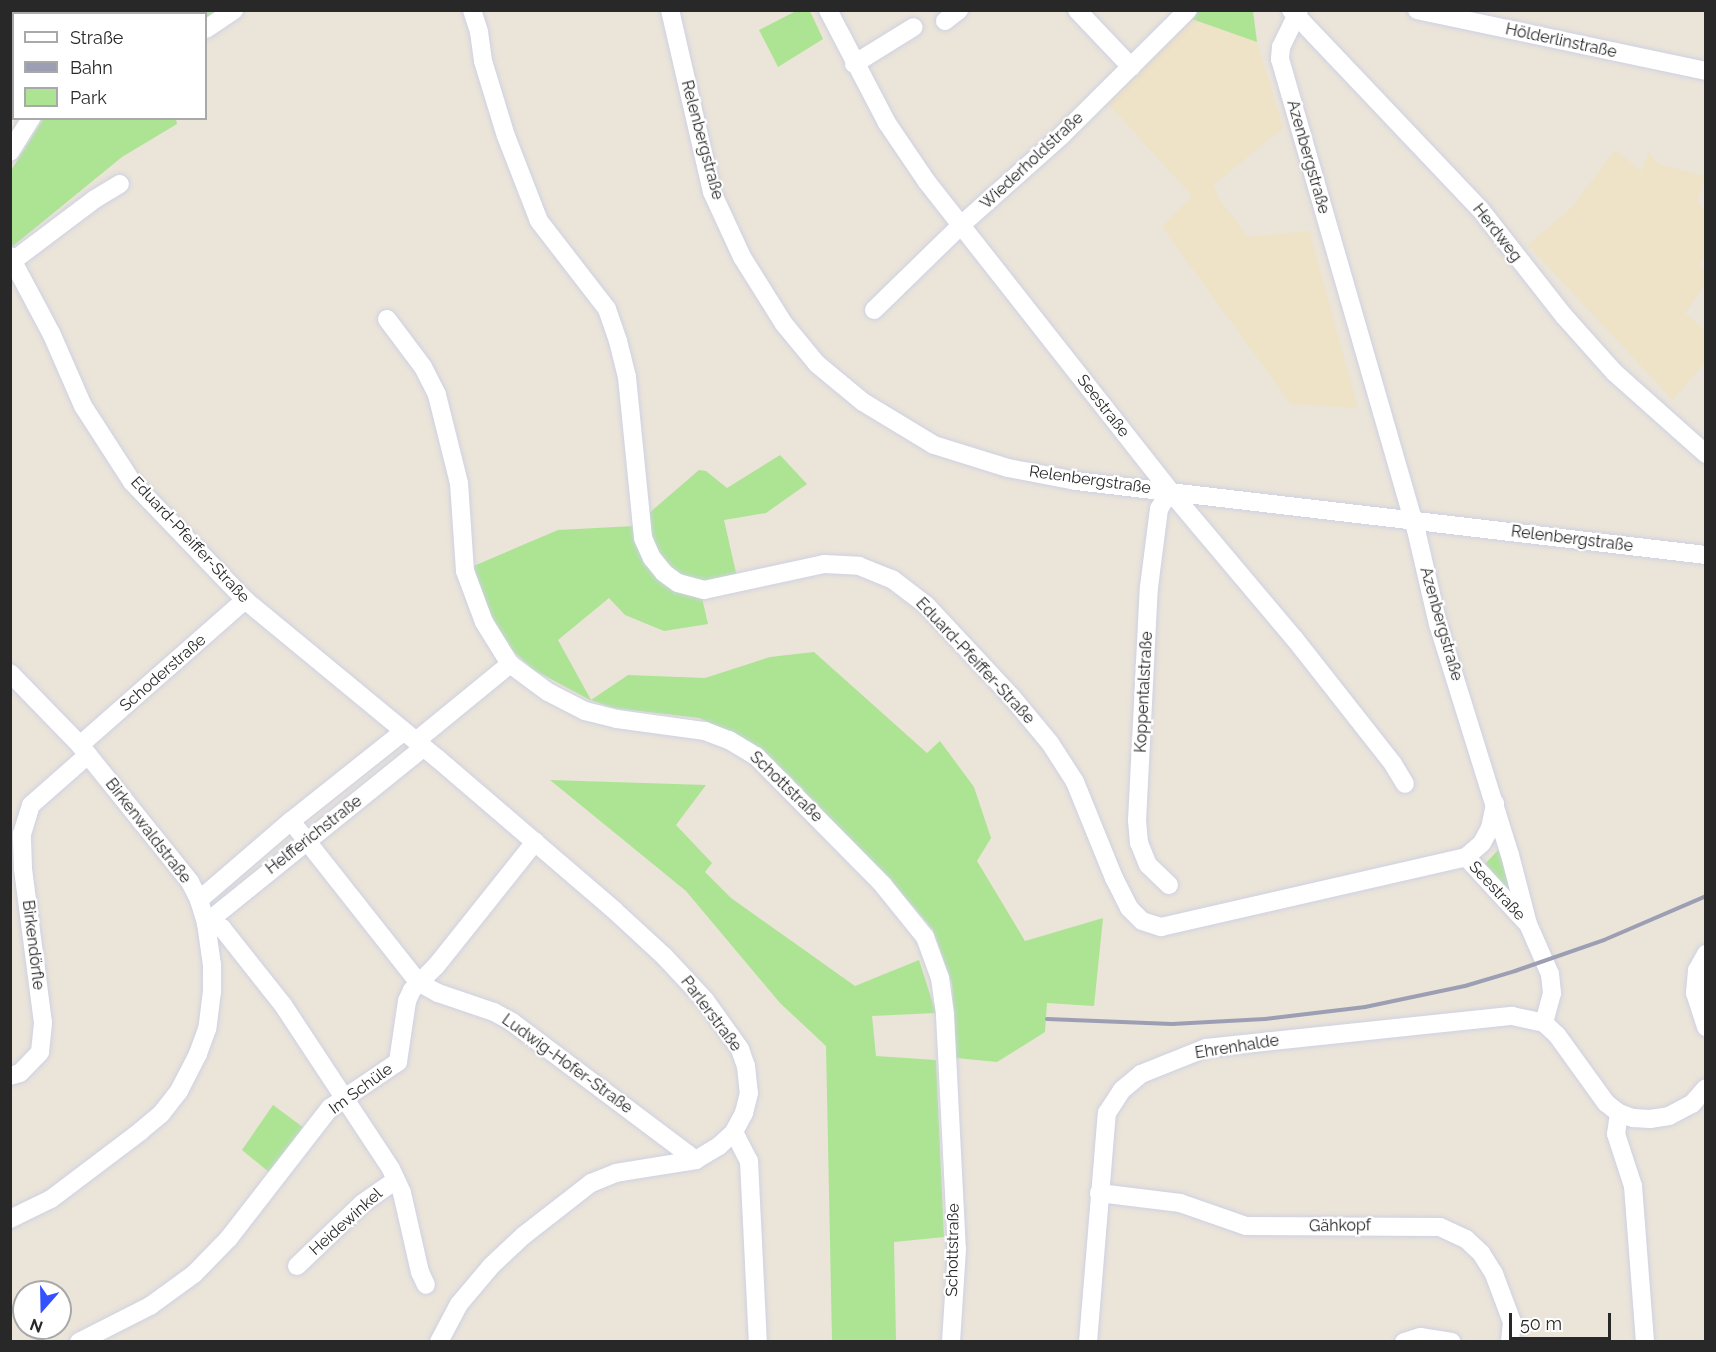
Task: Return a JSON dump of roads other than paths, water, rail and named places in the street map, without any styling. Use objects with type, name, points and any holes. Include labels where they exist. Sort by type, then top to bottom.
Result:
[{"type":"street","points":[[207,28],[234,10]]},
{"type":"street","name":"Eduard-Pfeiffer-Straße","points":[[472,10],[483,61],[506,136],[539,221],[607,309],[618,341],[627,377],[643,538],[652,558],[664,573],[678,583],[704,590],[824,564],[859,566],[892,579],[926,605],[1011,696],[1050,743],[1075,782],[1124,898],[1142,921],[1161,927],[1466,857]]},
{"type":"street","name":"Relenbergstraße","points":[[670,10],[712,192],[742,257],[784,324],[817,364],[863,402],[934,445],[1008,468],[1076,481],[1170,490],[1706,555]]},
{"type":"street","name":"Seestraße","points":[[828,10],[854,64],[887,123],[960,226],[1170,490],[1294,638],[1393,764],[1405,784]]},
{"type":"street","points":[[1077,10],[1131,67]]},
{"type":"street","name":"Wiederholdstraße","points":[[874,310],[960,226],[1061,136],[1188,10]]},
{"type":"street","name":"Hölderlinstraße","points":[[1417,10],[1473,16],[1706,71]]},
{"type":"street","name":"Herdweg","points":[[1295,13],[1480,210],[1564,316],[1616,373],[1706,454]]},
{"type":"street","name":"Azenbergstraße","points":[[1295,13],[1281,47],[1280,59],[1412,519],[1438,624],[1495,804],[1528,924],[1550,974],[1551,993],[1544,1023]]},
{"type":"street","points":[[854,64],[915,27]]},
{"type":"street","points":[[10,152],[30,120]]},
{"type":"street","points":[[11,260],[95,199],[120,184]]},
{"type":"street","name":"Eduard-Pfeiffer-Straße","points":[[11,260],[52,334],[82,406],[132,482],[245,600],[414,740]]},
{"type":"street","name":"Schottstraße","points":[[387,319],[423,367],[437,395],[447,427],[459,483],[465,571],[484,622],[510,664],[548,692],[585,711],[617,719],[705,731],[729,740],[756,756],[883,885],[925,937],[940,978],[945,1015],[957,1249],[951,1341]]},
{"type":"street","name":"Koppentalstraße","points":[[1169,885],[1148,865],[1139,843],[1137,821],[1149,587],[1159,509],[1170,490]]},
{"type":"street","name":"Schoderstraße","points":[[84,750],[245,600]]},
{"type":"street","name":"Helfferichstraße","points":[[206,923],[306,841],[414,740],[510,664]]},
{"type":"street","name":"Birkenwaldstraße","points":[[10,673],[84,750],[189,882],[199,900],[206,923],[212,965],[209,1016],[203,1041],[179,1090],[161,1114],[51,1199],[10,1219]]},
{"type":"street","name":"Helfferichstraße","points":[[199,900],[291,821],[414,740]]},
{"type":"street","name":"Parlerstraße","points":[[414,740],[535,842],[664,956],[705,1000],[740,1048],[746,1066],[748,1093],[744,1113],[734,1132],[719,1146],[696,1160],[616,1173],[591,1183],[523,1236],[492,1265],[459,1304],[439,1341]]},
{"type":"street","name":"Birkendörfle","points":[[10,1077],[20,1073],[40,1052],[43,1023],[22,834],[31,804],[84,750]]},
{"type":"street","points":[[1466,857],[1482,843],[1490,828],[1495,804]]},
{"type":"street","name":"Ludwig-Hofer-Straße","points":[[291,821],[418,982],[438,993],[494,1012],[512,1022],[696,1160]]},
{"type":"street","name":"Im Schüle","points":[[79,1341],[150,1306],[194,1274],[229,1238],[330,1108],[398,1062],[407,1001],[418,982],[436,966],[535,842]]},
{"type":"street","name":"Seestraße","points":[[1466,857],[1528,924]]},
{"type":"street","points":[[206,923],[222,928],[283,1005],[396,1180],[402,1193],[420,1272],[426,1285]]},
{"type":"street","points":[[1706,954],[1697,970],[1695,993],[1706,1027]]},
{"type":"street","name":"Ehrenhalde","points":[[1088,1341],[1107,1113],[1122,1090],[1141,1074],[1171,1060],[1206,1048],[1512,1016],[1544,1023]]},
{"type":"street","points":[[1544,1023],[1557,1035],[1606,1103],[1618,1113],[1633,1118],[1650,1119],[1669,1116],[1692,1104],[1706,1088]]},
{"type":"street","points":[[1618,1113],[1616,1134],[1633,1186],[1645,1341]]},
{"type":"street","points":[[734,1132],[749,1161],[754,1222],[758,1341]]},
{"type":"street","name":"Heidewinkel","points":[[297,1266],[363,1203],[396,1180]]},
{"type":"street","name":"Gähkopf","points":[[1099,1192],[1180,1203],[1246,1226],[1440,1227],[1466,1239],[1494,1274],[1512,1322],[1510,1341]]},
{"type":"street","points":[[1404,1341],[1420,1337],[1452,1341]]},
{"type":"railway","points":[[1047,1019],[1172,1024],[1265,1019],[1365,1007],[1465,986],[1515,971],[1604,940],[1706,896]]}]
